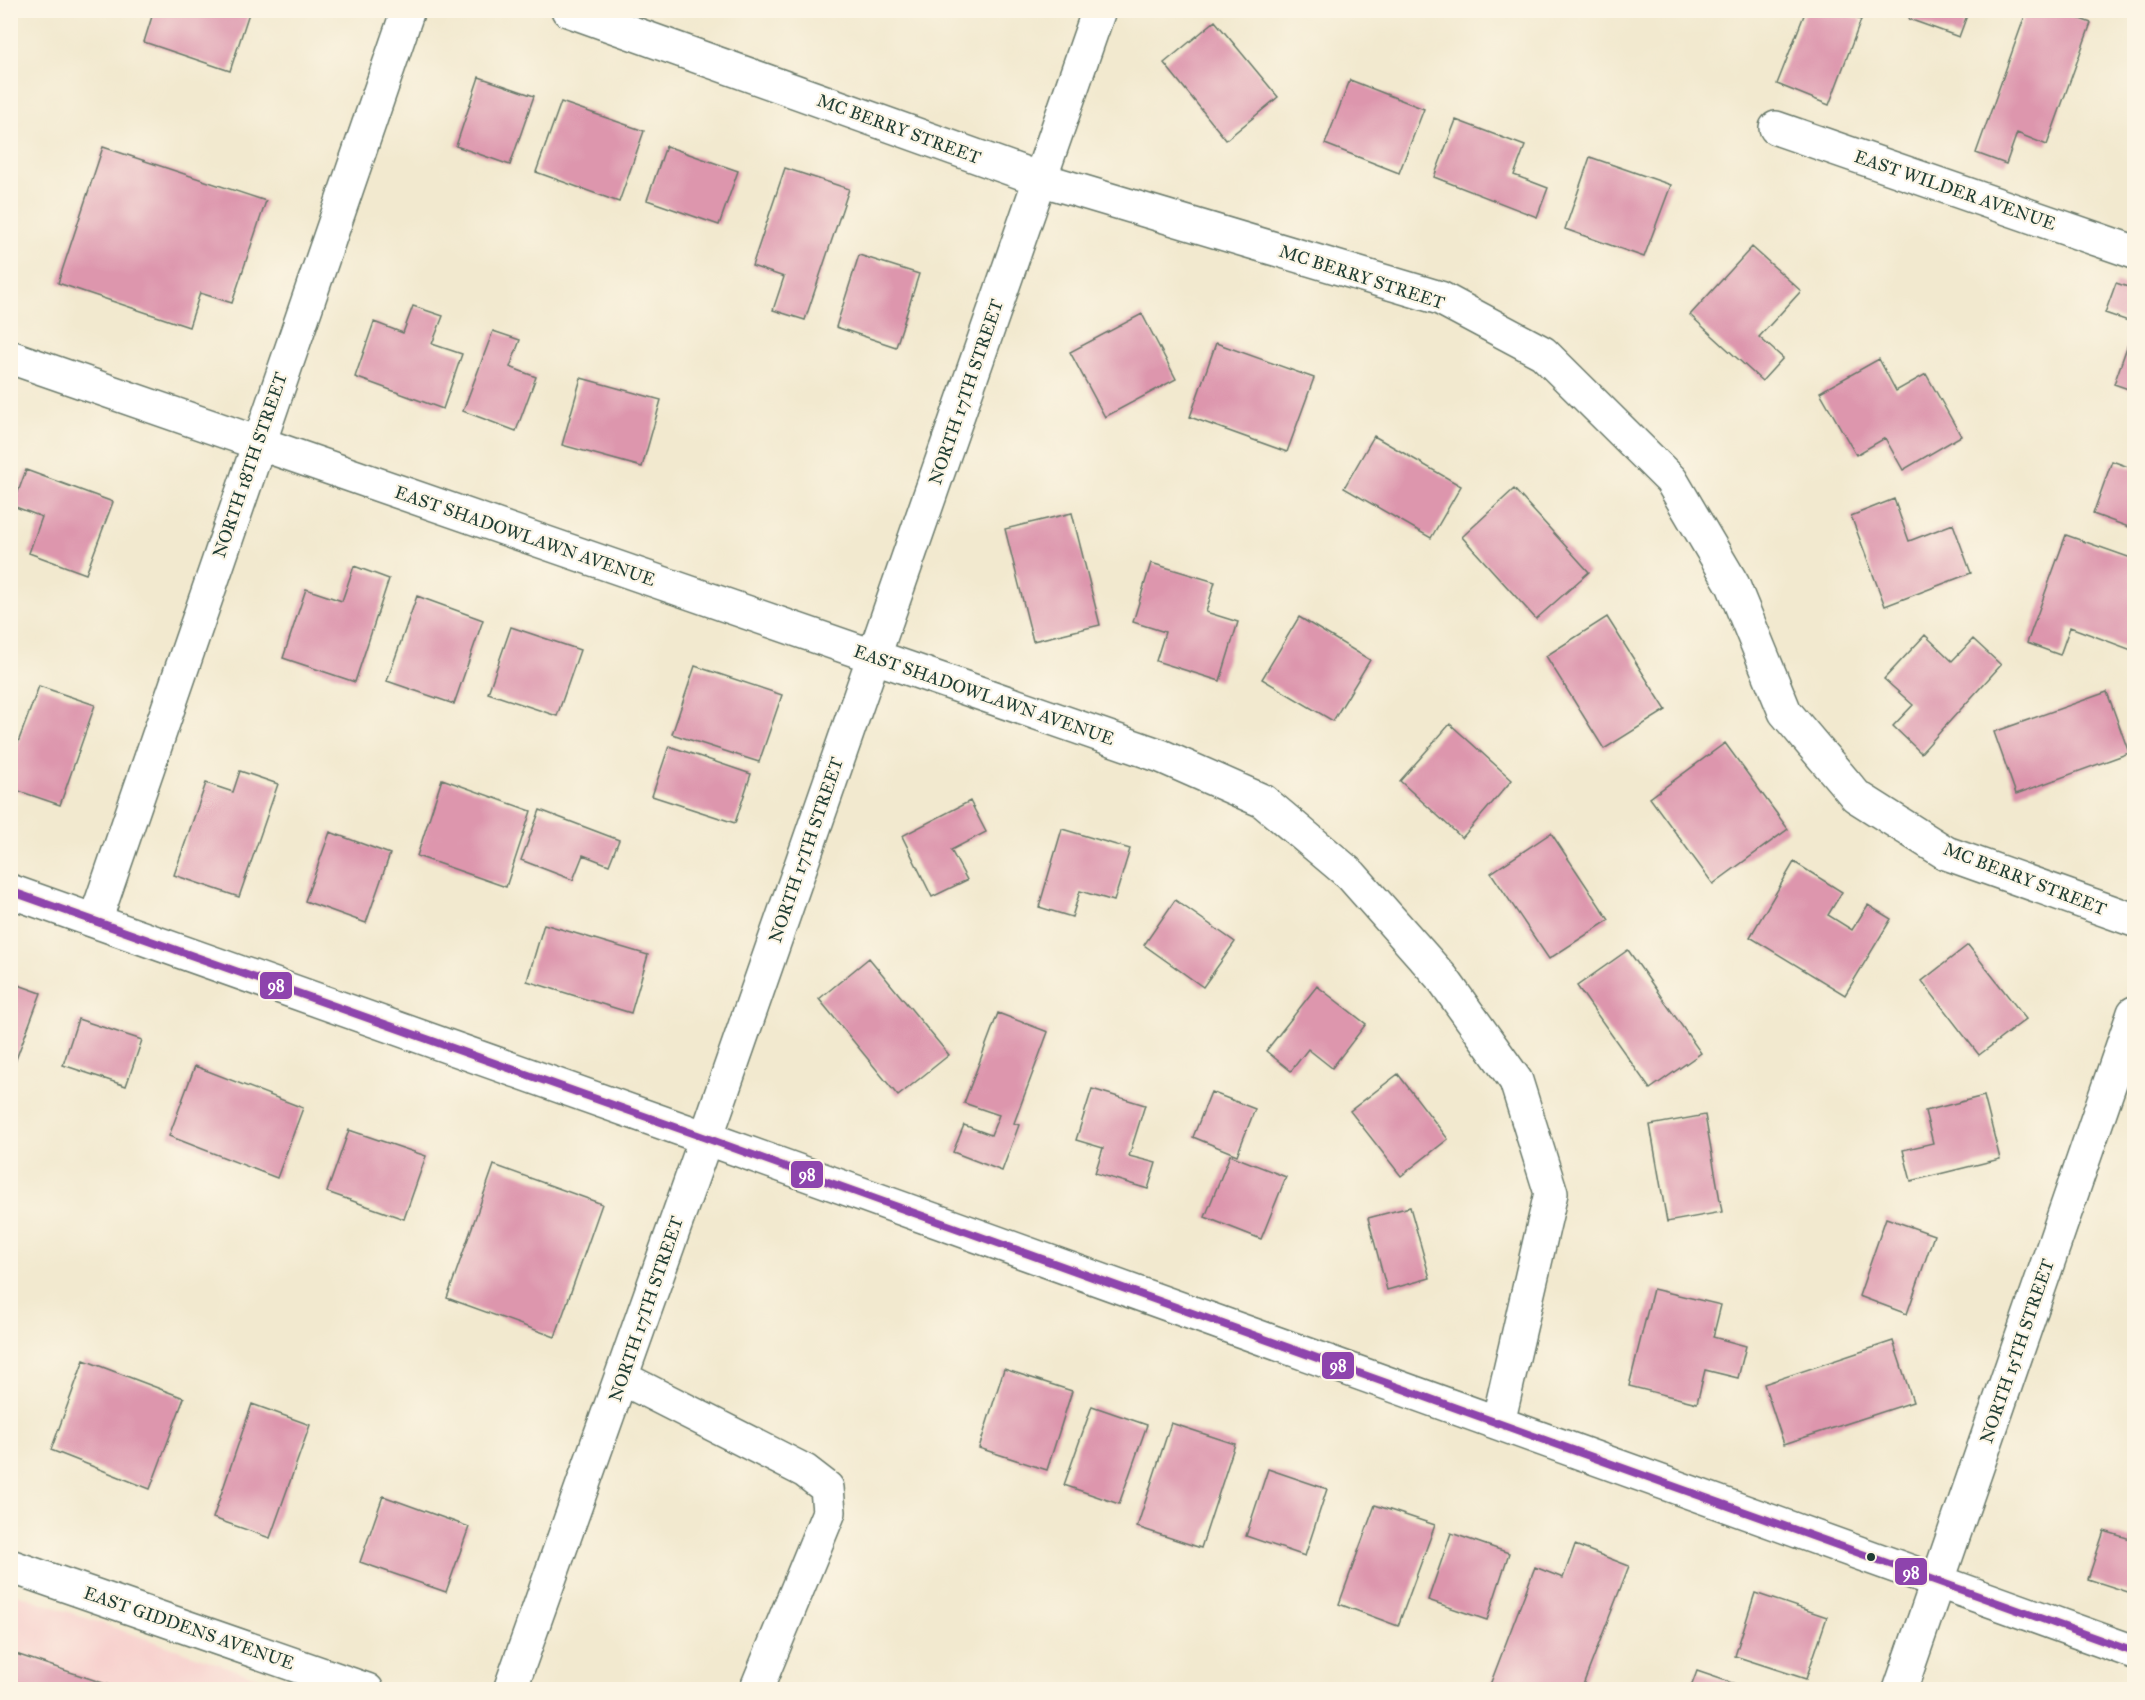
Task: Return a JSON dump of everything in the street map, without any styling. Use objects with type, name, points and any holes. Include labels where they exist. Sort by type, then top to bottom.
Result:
[{"type":"street","name":"NORTH 18TH STREET","points":[[95,921],[408,10]]},
{"type":"street","name":"MC BERRY STREET","points":[[568,10],[1040,179],[1440,298],[1543,353],[1671,480],[1733,585],[1785,712],[1856,796],[1946,853],[2134,920]]},
{"type":"street","name":"NORTH 17TH STREET","points":[[510,1689],[622,1378],[1099,10]]},
{"type":"street","name":"EAST WILDER AVENUE","points":[[1776,128],[2134,252]]},
{"type":"street","name":"EAST SHADOWLAWN AVENUE","points":[[10,357],[1161,756],[1263,801],[1352,875],[1443,979],[1516,1081],[1551,1193],[1498,1423]]},
{"type":"street","points":[[10,891],[706,1138],[2134,1652]]},
{"type":"street","name":"NORTH 15TH STREET","points":[[1900,1689],[2134,1013]]},
{"type":"street","points":[[622,1378],[805,1471],[827,1488],[829,1512],[756,1689]]},
{"type":"street","name":"EAST GIDDENS AVENUE","points":[[10,1566],[367,1689]]},
{"type":"shaded area","points":[[11,1592],[291,1689],[11,1690]]},
{"type":"building","points":[[154,10],[250,10],[230,71],[144,42]]},
{"type":"building","points":[[1806,10],[1836,10],[1861,20],[1829,105],[1777,84]]},
{"type":"building","points":[[1913,10],[1969,10],[1959,37],[1909,19]]},
{"type":"building","points":[[2027,10],[2056,10],[2091,23],[2047,145],[2017,133],[2006,164],[1976,153]]},
{"type":"building","points":[[1215,21],[1278,97],[1226,140],[1164,63]]},
{"type":"building","points":[[479,77],[534,96],[510,165],[456,146]]},
{"type":"building","points":[[1350,80],[1424,109],[1399,173],[1325,144]]},
{"type":"building","points":[[561,102],[644,131],[619,202],[536,172]]},
{"type":"building","points":[[1456,120],[1525,146],[1514,175],[1548,188],[1537,217],[1434,177]]},
{"type":"building","points":[[666,146],[738,171],[719,225],[647,200]]},
{"type":"building","points":[[103,147],[266,201],[232,303],[200,293],[189,327],[58,283]]},
{"type":"building","points":[[1590,157],[1671,185],[1644,257],[1565,229]]},
{"type":"building","points":[[785,168],[849,189],[805,320],[773,310],[784,277],[752,266]]},
{"type":"building","points":[[1752,247],[1801,291],[1759,337],[1783,358],[1762,381],[1690,315]]},
{"type":"building","points":[[859,255],[919,274],[896,347],[836,327]]},
{"type":"building","points":[[2116,283],[2134,289],[2134,323],[2105,313]]},
{"type":"building","points":[[413,306],[443,316],[432,344],[462,354],[443,409],[355,377],[374,322],[403,333]]},
{"type":"building","points":[[1142,314],[1176,379],[1105,417],[1070,352]]},
{"type":"building","points":[[2134,327],[2134,391],[2114,384]]},
{"type":"building","points":[[493,331],[520,340],[510,367],[536,377],[516,431],[463,411]]},
{"type":"building","points":[[1216,343],[1314,378],[1287,452],[1190,417]]},
{"type":"building","points":[[1879,359],[1896,391],[1926,374],[1961,436],[1903,470],[1885,438],[1856,455],[1820,392]]},
{"type":"building","points":[[581,378],[661,400],[642,467],[562,445]]},
{"type":"building","points":[[1374,436],[1461,486],[1431,538],[1344,488]]},
{"type":"building","points":[[2112,461],[2134,469],[2134,529],[2093,514]]},
{"type":"building","points":[[26,470],[113,502],[86,574],[29,553],[42,517],[13,506]]},
{"type":"building","points":[[1514,489],[1589,572],[1536,619],[1462,537]]},
{"type":"building","points":[[1894,499],[1909,541],[1953,524],[1971,573],[1885,606],[1851,516]]},
{"type":"building","points":[[1072,513],[1100,625],[1033,641],[1005,529]]},
{"type":"building","points":[[2066,535],[2134,559],[2134,651],[2070,627],[2060,655],[2027,643]]},
{"type":"building","points":[[1151,563],[1215,582],[1206,612],[1238,622],[1220,681],[1156,661],[1165,632],[1133,622]]},
{"type":"building","points":[[354,566],[389,579],[355,682],[283,658],[306,589],[342,601]]},
{"type":"building","points":[[417,596],[483,620],[454,704],[387,681]]},
{"type":"building","points":[[1299,617],[1370,660],[1333,721],[1262,679]]},
{"type":"building","points":[[1607,617],[1666,710],[1604,749],[1546,656]]},
{"type":"building","points":[[511,627],[580,650],[557,716],[488,693]]},
{"type":"building","points":[[1925,635],[1952,661],[1973,639],[2001,665],[1921,753],[1893,726],[1913,705],[1884,679]]},
{"type":"building","points":[[695,666],[782,695],[759,762],[672,734]]},
{"type":"building","points":[[39,686],[95,705],[60,805],[10,788],[10,764]]},
{"type":"building","points":[[2107,692],[2129,753],[2016,794],[1994,732]]},
{"type":"building","points":[[1450,724],[1512,780],[1462,838],[1400,781]]},
{"type":"building","points":[[1725,743],[1788,829],[1713,884],[1650,798]]},
{"type":"building","points":[[669,746],[751,774],[735,823],[652,796]]},
{"type":"building","points":[[240,771],[278,784],[239,897],[174,875],[206,783],[233,792]]},
{"type":"building","points":[[442,779],[531,811],[506,887],[417,856]]},
{"type":"building","points":[[970,801],[986,832],[951,850],[967,880],[932,897],[902,836]]},
{"type":"building","points":[[540,810],[619,840],[609,865],[583,855],[573,880],[521,860]]},
{"type":"building","points":[[1062,829],[1130,849],[1114,901],[1080,891],[1072,917],[1039,907]]},
{"type":"building","points":[[330,832],[390,854],[366,923],[305,901]]},
{"type":"building","points":[[1551,833],[1609,920],[1549,959],[1491,873]]},
{"type":"building","points":[[1794,862],[1842,892],[1828,915],[1852,930],[1868,905],[1891,919],[1845,995],[1750,937]]},
{"type":"building","points":[[1175,900],[1235,942],[1203,987],[1144,945]]},
{"type":"building","points":[[544,924],[648,955],[631,1013],[527,981]]},
{"type":"building","points":[[1968,945],[2026,1019],[1979,1055],[1922,981]]},
{"type":"building","points":[[1628,950],[1701,1053],[1650,1089],[1577,986]]},
{"type":"building","points":[[869,958],[949,1055],[898,1096],[819,999]]},
{"type":"building","points":[[10,982],[41,993],[15,1062],[10,1060]]},
{"type":"building","points":[[1317,986],[1366,1024],[1332,1068],[1308,1049],[1291,1071],[1266,1051]]},
{"type":"building","points":[[998,1013],[1048,1032],[1014,1123],[1019,1125],[1002,1171],[953,1152],[964,1125],[991,1135],[999,1115],[964,1103]]},
{"type":"building","points":[[78,1019],[142,1040],[126,1086],[63,1065]]},
{"type":"building","points":[[195,1066],[303,1108],[277,1178],[169,1136]]},
{"type":"building","points":[[1398,1074],[1448,1139],[1401,1176],[1350,1111]]},
{"type":"building","points":[[1092,1089],[1145,1105],[1129,1156],[1156,1163],[1148,1189],[1095,1173],[1103,1148],[1076,1140]]},
{"type":"building","points":[[1211,1092],[1255,1109],[1237,1155],[1193,1137]]},
{"type":"building","points":[[1984,1096],[2000,1159],[1911,1181],[1903,1150],[1933,1143],[1925,1111]]},
{"type":"building","points":[[1705,1115],[1722,1212],[1667,1222],[1650,1125]]},
{"type":"building","points":[[349,1130],[426,1156],[404,1219],[327,1192]]},
{"type":"building","points":[[1230,1155],[1286,1177],[1261,1239],[1205,1217]]},
{"type":"building","points":[[494,1165],[602,1204],[555,1337],[447,1298]]},
{"type":"building","points":[[1410,1207],[1430,1278],[1387,1290],[1368,1218]]},
{"type":"building","points":[[1886,1218],[1934,1235],[1907,1314],[1859,1296]]},
{"type":"building","points":[[1653,1289],[1721,1305],[1713,1337],[1746,1346],[1738,1378],[1705,1370],[1697,1403],[1629,1386]]},
{"type":"building","points":[[1893,1341],[1913,1402],[1784,1444],[1764,1384]]},
{"type":"building","points":[[84,1360],[184,1398],[150,1489],[51,1450]]},
{"type":"building","points":[[1004,1369],[1072,1391],[1047,1470],[979,1448]]},
{"type":"building","points":[[252,1404],[310,1425],[270,1538],[213,1518]]},
{"type":"building","points":[[1092,1406],[1147,1425],[1119,1504],[1064,1485]]},
{"type":"building","points":[[1171,1423],[1235,1444],[1201,1548],[1137,1527]]},
{"type":"building","points":[[1268,1469],[1327,1489],[1305,1556],[1246,1536]]},
{"type":"building","points":[[383,1496],[469,1527],[446,1592],[360,1562]]},
{"type":"building","points":[[1375,1505],[1435,1525],[1398,1626],[1339,1604]]},
{"type":"building","points":[[2104,1531],[2134,1540],[2134,1594],[2088,1579]]},
{"type":"building","points":[[1451,1533],[1509,1553],[1487,1620],[1428,1600]]},
{"type":"building","points":[[1575,1545],[1629,1566],[1581,1690],[1558,1690],[1551,1687],[1550,1690],[1488,1690],[1535,1567],[1563,1578]]},
{"type":"building","points":[[1755,1593],[1827,1617],[1806,1679],[1735,1656]]},
{"type":"building","points":[[10,1652],[121,1689],[121,1690],[10,1690]]},
{"type":"building","points":[[1697,1671],[1750,1689],[1750,1690],[1690,1690]]},
{"type":"transit line","name":"98","points":[[10,891],[706,1138],[2134,1652]]}]
